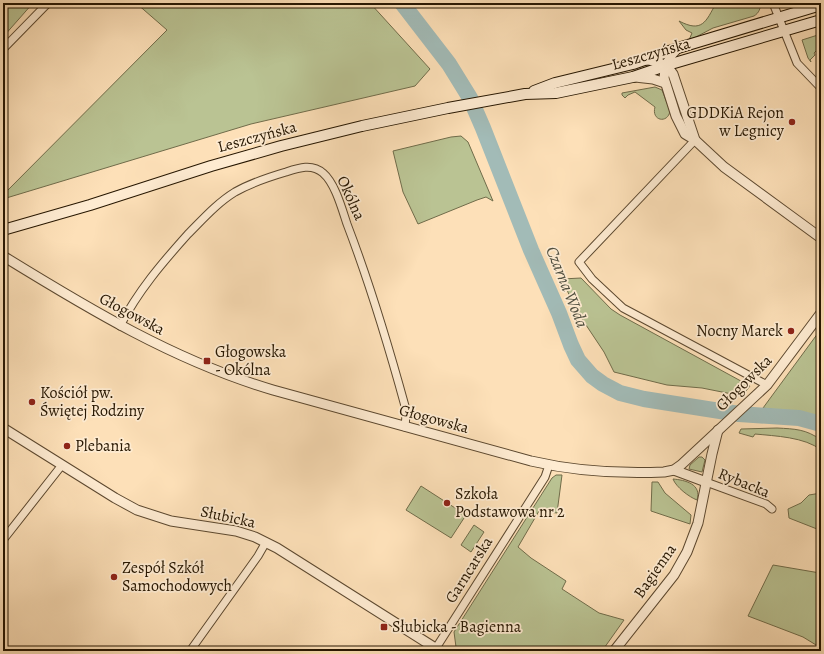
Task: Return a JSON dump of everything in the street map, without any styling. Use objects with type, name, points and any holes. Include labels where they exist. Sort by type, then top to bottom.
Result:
[{"type":"main road","name":"Leszczyńska","points":[[3,230],[90,205],[211,166],[273,148],[340,131],[448,108],[525,94],[555,83],[644,60],[678,48],[821,5]]},
{"type":"main road","name":"Leszczyńska","points":[[525,94],[556,93],[633,77],[821,20]]},
{"type":"street","points":[[3,49],[48,3]]},
{"type":"street","points":[[773,3],[797,63],[821,88]]},
{"type":"street","points":[[678,48],[671,55],[666,66],[665,83],[676,116],[685,134],[695,140],[724,167],[821,238]]},
{"type":"street","points":[[644,60],[655,60],[666,66],[673,74],[695,140]]},
{"type":"street","points":[[676,80],[678,69],[685,60]]},
{"type":"street","points":[[633,77],[653,79],[665,83]]},
{"type":"street","points":[[695,140],[578,262],[592,279],[626,310],[768,385]]},
{"type":"street","name":"Okólna","points":[[120,326],[137,296],[157,268],[223,201],[242,188],[271,176],[302,167],[314,167],[324,173],[333,187],[363,266],[384,330],[405,407],[405,427]]},
{"type":"street","name":"Głogowska","points":[[3,256],[120,326],[184,357],[236,379],[405,427],[549,465],[622,472],[664,472],[674,470],[688,459],[768,385],[821,313]]},
{"type":"street","name":"Słubicka","points":[[3,428],[124,504],[151,515],[178,523],[231,530],[247,534],[266,542],[288,554],[438,650]]},
{"type":"street","name":"Bagienna","points":[[614,651],[674,575],[684,560],[691,545],[696,528],[713,446],[720,428]]},
{"type":"street","points":[[3,540],[62,465]]},
{"type":"street","name":"Garncarska","points":[[438,650],[545,477],[549,465]]},
{"type":"street","points":[[674,470],[706,482]]},
{"type":"street","name":"Rybacka","points":[[706,482],[766,504],[772,509]]},
{"type":"street","points":[[190,651],[266,542]]},
{"type":"green space","points":[[3,3],[33,3],[3,37]]},
{"type":"green space","points":[[136,3],[370,3],[430,69],[415,86],[251,124],[3,199],[3,195],[167,30]]},
{"type":"green space","points":[[716,3],[760,3],[760,7],[754,16],[713,28],[689,40],[692,33],[686,30],[679,21],[693,26],[698,26],[706,20]]},
{"type":"green space","points":[[821,34],[821,47],[820,46],[817,49],[819,51],[818,52],[816,51],[814,53],[815,55],[810,60],[811,62],[808,58],[802,40]]},
{"type":"green space","points":[[655,87],[662,90],[670,111],[669,115],[663,119],[657,118],[654,112],[655,107],[635,92],[625,98],[622,95],[622,93]]},
{"type":"green space","points":[[461,136],[468,142],[493,201],[486,197],[418,224],[403,192],[393,151]]},
{"type":"green space","points":[[581,278],[611,309],[620,315],[750,386],[742,396],[702,388],[667,385],[614,372],[604,352],[576,310],[562,279]]},
{"type":"green space","points":[[821,329],[821,417],[763,408]]},
{"type":"green space","points":[[741,429],[795,429],[816,436],[821,440],[821,450],[807,442],[790,438],[755,434],[753,437],[739,433]]},
{"type":"green space","points":[[699,457],[702,457],[705,460],[702,472],[689,469],[690,465]]},
{"type":"green space","points":[[556,475],[562,475],[557,513],[539,511],[518,547],[531,558],[566,581],[562,589],[599,613],[624,620],[602,651],[461,651],[456,647],[454,632],[552,478]]},
{"type":"green space","points":[[673,479],[683,480],[695,487],[698,495],[697,500],[690,497],[683,491]]},
{"type":"green space","points":[[652,482],[658,482],[665,493],[691,515],[690,524],[651,511]]},
{"type":"green space","points":[[421,486],[466,515],[451,538],[406,510]]},
{"type":"green space","points":[[821,493],[821,648],[803,637],[748,616],[773,565],[820,573],[817,529],[789,518],[788,509],[801,503],[809,495]]},
{"type":"green space","points":[[474,525],[484,532],[471,552],[461,545]]},
{"type":"waterway","name":"Czarna Woda","points":[[402,3],[449,64],[470,98],[571,345],[578,360],[592,376],[620,393],[644,399],[739,414],[799,418],[821,424]]},
{"type":"place","name":"GDDKiA Rejon w Legnicy","points":[[792,122]]},
{"type":"place","name":"Nocny Marek","points":[[791,331]]},
{"type":"place","name":"Głogowska - Okólna","points":[[207,361]]},
{"type":"place","name":"Kościół pw. Świętej Rodziny","points":[[32,402]]},
{"type":"place","name":"Plebania","points":[[67,446]]},
{"type":"place","name":"Szkoła Podstawowa nr 2","points":[[447,503]]},
{"type":"place","name":"Zespół Szkół Samochodowych","points":[[114,577]]},
{"type":"place","name":"Słubicka - Bagienna","points":[[384,627]]}]
